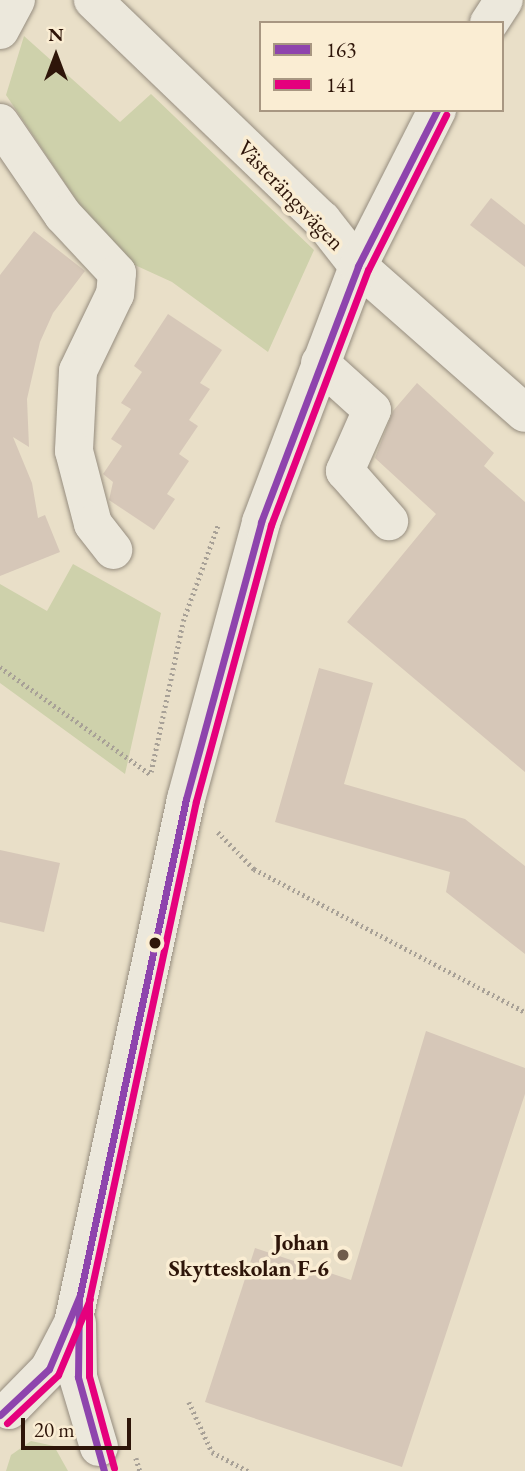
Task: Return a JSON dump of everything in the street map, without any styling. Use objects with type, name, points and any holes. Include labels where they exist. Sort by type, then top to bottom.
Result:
[{"type":"street","points":[[0,30],[16,0]]},
{"type":"street","name":"Västerängsvägen","points":[[93,0],[322,220],[358,266],[525,413]]},
{"type":"street","points":[[490,21],[504,0]]},
{"type":"street","points":[[5,1412],[49,1369],[79,1298],[186,799],[261,522],[358,266],[436,112]]},
{"type":"street","points":[[0,123],[63,215],[117,273],[116,294],[78,370],[74,440],[93,524],[113,551]]},
{"type":"street","points":[[320,363],[372,410],[345,471],[389,521]]},
{"type":"street","points":[[79,1298],[78,1377],[103,1465]]},
{"type":"street","points":[[5,1412],[50,1406],[71,1414],[103,1465]]},
{"type":"path","points":[[0,667],[186,799],[254,869],[525,1012]]},
{"type":"path","points":[[189,1402],[212,1452],[247,1471]]},
{"type":"green space","points":[[24,36],[120,122],[151,94],[314,250],[268,352],[172,282],[113,255],[6,95]]},
{"type":"green space","points":[[73,564],[161,613],[125,774],[0,683],[0,584],[47,611]]},
{"type":"green space","points":[[31,1441],[54,1446],[68,1471],[6,1471],[11,1455]]},
{"type":"building","points":[[491,198],[525,225],[525,267],[470,225]]},
{"type":"building","points":[[34,231],[85,271],[53,313],[40,342],[27,399],[29,447],[13,437],[32,483],[38,518],[45,515],[60,552],[0,576],[0,275]]},
{"type":"building","points":[[168,314],[222,350],[200,383],[210,389],[189,420],[198,426],[179,454],[189,461],[167,494],[175,499],[154,530],[109,500],[113,482],[103,474],[122,446],[111,439],[131,409],[121,403],[142,372],[134,366]]},
{"type":"building","points":[[417,383],[494,453],[484,466],[525,502],[525,772],[347,622],[436,514],[375,458],[393,411]]},
{"type":"building","points":[[319,668],[373,683],[344,784],[465,819],[525,866],[525,954],[446,892],[450,872],[275,822]]},
{"type":"building","points":[[0,850],[60,863],[44,932],[0,922]]},
{"type":"building","name":"Johan Skytteskolan F-6","points":[[426,1031],[525,1068],[525,1094],[402,1467],[205,1402],[255,1248],[351,1280]]},
{"type":"transit line","name":"163","points":[[104,1471],[78,1377],[79,1299],[186,799],[261,522],[358,266],[436,112]]},
{"type":"transit line","name":"141","points":[[114,1468],[89,1376],[89,1300],[196,801],[271,525],[368,270],[446,115]]},
{"type":"transit line","name":"163","points":[[0,1415],[49,1369],[80,1295]]},
{"type":"transit line","name":"141","points":[[7,1423],[58,1375],[90,1299]]},
{"type":"place","name":"Johan Skytteskolan F-6","points":[[343,1255]]}]
